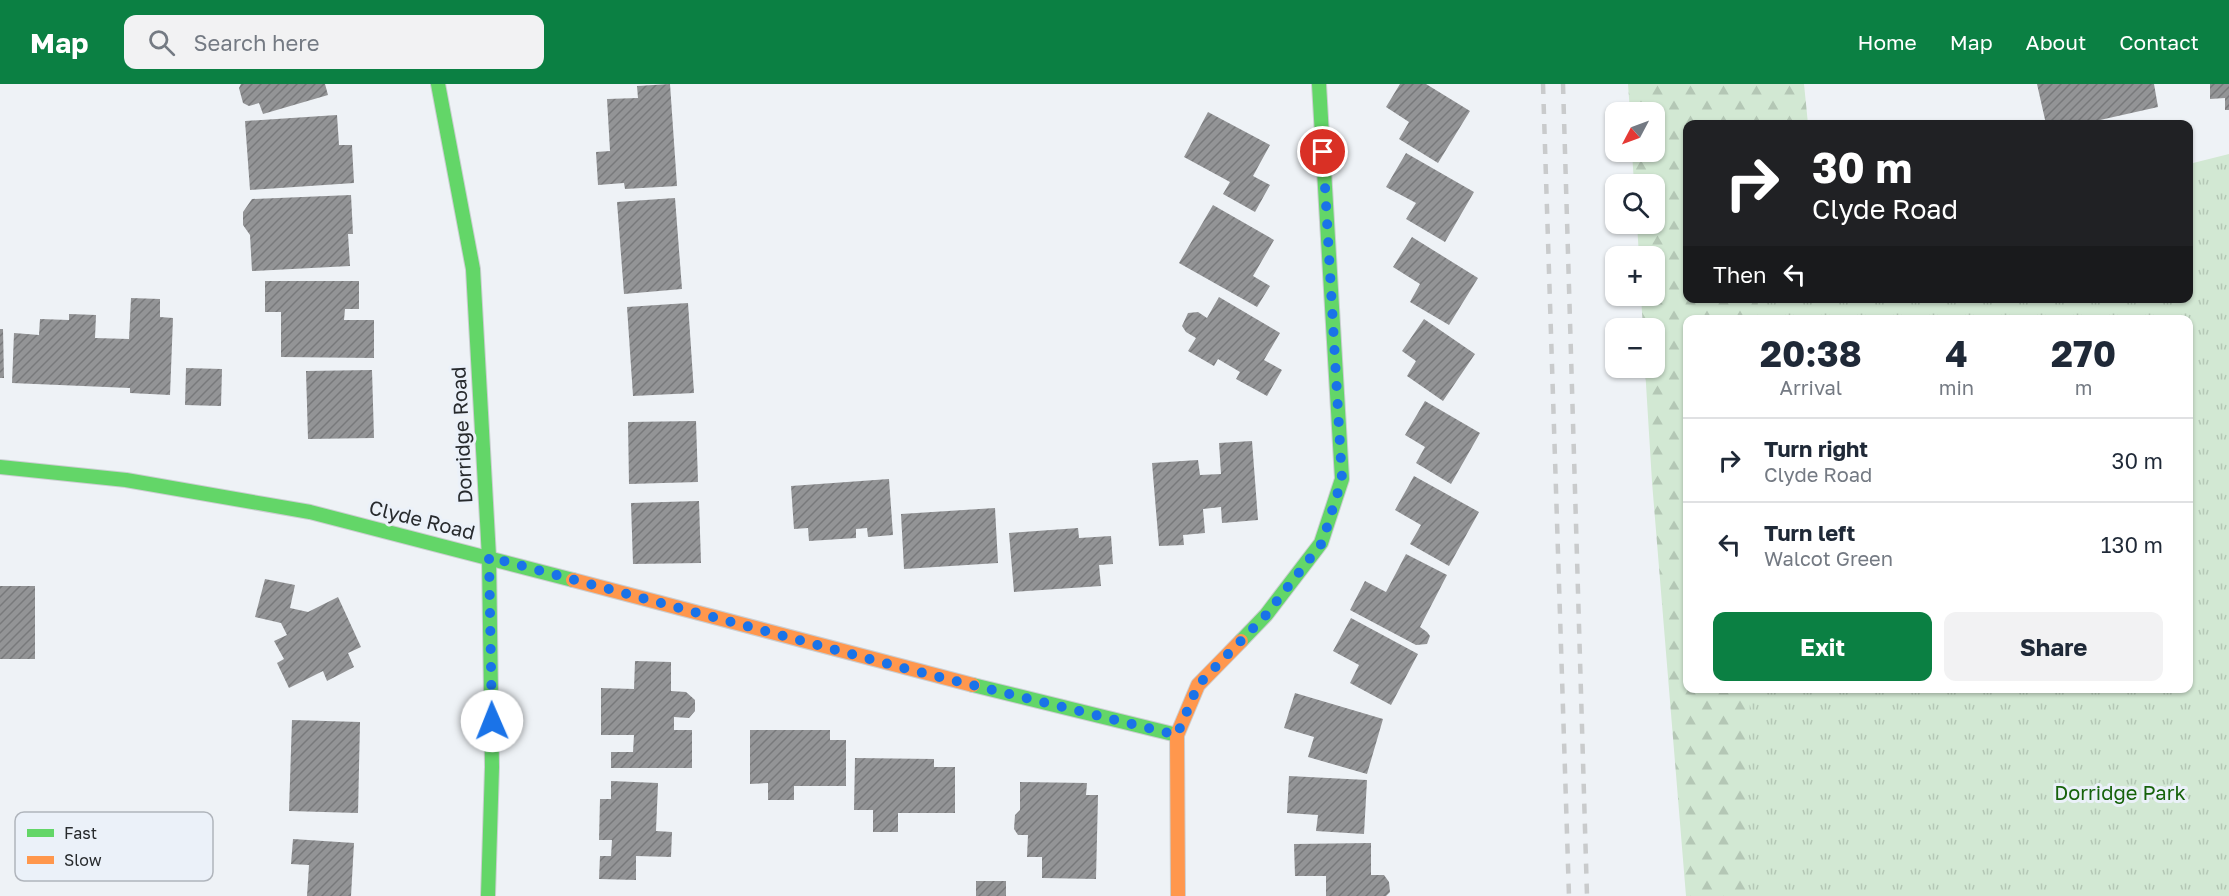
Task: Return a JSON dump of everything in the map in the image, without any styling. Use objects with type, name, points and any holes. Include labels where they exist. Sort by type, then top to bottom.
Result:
[{"type":"street","name":"Dorridge Road","points":[[438,84],[473,269],[489,557],[492,768],[488,896]]},
{"type":"street","points":[[1178,896],[1177,735],[1198,685],[1266,615],[1322,543],[1342,479],[1319,84]]},
{"type":"street","name":"Clyde Road","points":[[0,467],[126,480],[310,512],[489,557],[907,669],[1177,735]]},
{"type":"green space","name":"Dorridge Park","points":[[1628,84],[1804,84],[1808,120],[1683,120],[1683,303],[1844,303],[1852,315],[1683,315],[1683,693],[2189,693],[2229,896],[1686,896],[1646,378],[1665,378],[1665,318],[1642,318],[1642,306],[1665,306],[1665,246],[1638,246],[1638,234],[1665,234],[1665,174],[1633,174],[1633,162],[1665,162],[1665,102],[1629,102]]},
{"type":"green space","name":"Dorridge Park","points":[[2229,154],[2229,896],[1746,896],[1750,693],[2193,693],[2193,315],[1757,315],[1758,303],[2193,303],[2193,163]]},
{"type":"building","points":[[241,84],[325,84],[328,95],[263,114],[259,103],[249,106],[243,103],[239,88]]},
{"type":"building","points":[[670,84],[677,186],[625,189],[624,183],[598,185],[596,152],[610,151],[607,99],[638,98],[637,86]]},
{"type":"building","points":[[1400,84],[1426,84],[1470,111],[1438,163],[1399,139],[1409,122],[1386,107]]},
{"type":"building","points":[[2037,84],[2154,84],[2158,107],[2100,120],[2045,120]]},
{"type":"building","points":[[2210,84],[2229,84],[2229,110],[2225,110],[2225,98],[2210,99]]},
{"type":"building","points":[[1208,112],[1270,145],[1253,176],[1270,185],[1255,212],[1223,194],[1230,182],[1184,157]]},
{"type":"building","points":[[337,115],[339,145],[352,145],[354,183],[250,190],[245,121]]},
{"type":"building","points":[[1406,153],[1474,192],[1445,242],[1406,219],[1416,203],[1386,187]]},
{"type":"building","points":[[351,195],[353,234],[348,234],[350,266],[252,271],[250,235],[243,225],[243,212],[252,199]]},
{"type":"building","points":[[675,198],[682,289],[624,294],[617,202]]},
{"type":"building","points":[[1213,205],[1274,240],[1253,276],[1270,286],[1257,307],[1179,263]]},
{"type":"building","points":[[1412,237],[1478,278],[1449,325],[1410,302],[1420,284],[1393,267]]},
{"type":"building","points":[[265,281],[359,281],[359,309],[345,309],[344,320],[374,320],[374,358],[281,357],[281,312],[265,312]]},
{"type":"building","points":[[1219,297],[1280,333],[1264,360],[1282,370],[1267,396],[1236,379],[1240,372],[1218,359],[1214,366],[1188,351],[1196,338],[1186,332],[1182,326],[1188,313],[1198,312],[1207,318]]},
{"type":"building","points":[[131,298],[160,299],[160,317],[173,318],[170,395],[130,393],[130,388],[12,383],[14,333],[39,335],[40,319],[69,320],[69,314],[96,315],[95,338],[129,339]]},
{"type":"building","points":[[688,303],[694,393],[633,396],[627,307]]},
{"type":"building","points":[[1424,319],[1475,354],[1443,401],[1407,376],[1416,361],[1402,351]]},
{"type":"building","points":[[0,329],[3,329],[4,378],[0,378]]},
{"type":"building","points":[[186,368],[222,369],[221,406],[185,405]]},
{"type":"building","points":[[372,370],[374,438],[308,439],[306,371]]},
{"type":"building","points":[[1425,401],[1480,433],[1451,484],[1416,463],[1425,447],[1405,435]]},
{"type":"building","points":[[696,421],[698,482],[629,484],[628,422]]},
{"type":"building","points":[[1252,441],[1258,520],[1222,523],[1221,507],[1203,509],[1205,533],[1183,535],[1184,545],[1159,546],[1152,463],[1198,460],[1200,475],[1221,474],[1219,443]]},
{"type":"building","points":[[1414,476],[1479,512],[1449,566],[1410,544],[1421,525],[1395,510]]},
{"type":"building","points":[[889,479],[893,535],[868,537],[867,528],[856,529],[856,538],[809,541],[808,528],[794,529],[791,486]]},
{"type":"building","points":[[699,501],[701,563],[633,564],[631,503]]},
{"type":"building","points":[[995,508],[998,563],[904,569],[901,514]]},
{"type":"building","points":[[1078,528],[1079,538],[1111,536],[1113,564],[1099,565],[1101,586],[1014,592],[1009,533]]},
{"type":"building","points":[[1406,554],[1447,575],[1420,627],[1430,636],[1427,644],[1416,645],[1350,610],[1365,581],[1386,592]]},
{"type":"building","points":[[265,579],[295,585],[290,608],[308,612],[338,597],[361,647],[348,653],[354,667],[327,681],[323,671],[289,688],[277,663],[284,659],[274,641],[287,635],[281,623],[255,617]]},
{"type":"building","points":[[0,586],[35,586],[35,659],[0,659]]},
{"type":"building","points":[[1351,618],[1418,654],[1391,705],[1350,683],[1359,665],[1333,651]]},
{"type":"building","points":[[635,661],[671,662],[671,691],[686,692],[695,700],[695,711],[689,718],[674,717],[674,730],[692,730],[692,768],[611,768],[611,752],[633,752],[634,735],[601,735],[601,688],[634,689]]},
{"type":"building","points":[[1295,693],[1383,719],[1367,774],[1308,757],[1314,737],[1284,728]]},
{"type":"building","points":[[292,720],[360,722],[358,813],[289,811]]},
{"type":"building","points":[[750,730],[830,730],[830,740],[846,740],[846,786],[794,786],[794,800],[768,800],[768,783],[750,784]]},
{"type":"building","points":[[855,758],[934,759],[934,767],[955,767],[955,813],[898,813],[898,832],[873,832],[873,810],[854,810]]},
{"type":"building","points":[[1289,776],[1367,780],[1364,834],[1316,831],[1318,815],[1287,813]]},
{"type":"building","points":[[611,781],[658,783],[656,831],[672,832],[671,857],[636,856],[636,880],[599,879],[600,856],[611,856],[612,840],[599,840],[600,799],[611,799]]},
{"type":"building","points":[[1020,782],[1087,783],[1086,795],[1098,795],[1096,879],[1042,878],[1042,857],[1027,857],[1028,835],[1018,835],[1014,829],[1015,815],[1020,810]]},
{"type":"building","points":[[293,839],[354,843],[351,896],[307,896],[309,865],[291,864]]},
{"type":"building","points":[[1371,843],[1371,875],[1384,875],[1389,882],[1390,892],[1386,896],[1326,896],[1326,876],[1295,876],[1294,844]]},
{"type":"building","points":[[976,881],[1006,881],[1006,896],[976,896]]},
{"type":"railway","points":[[1543,84],[1569,896]]},
{"type":"railway","points":[[1563,84],[1587,896]]},
{"type":"traffic: fast","points":[[438,84],[473,269],[489,557],[492,767],[488,896]]},
{"type":"traffic: fast","points":[[1241,641],[1266,615],[1321,543],[1342,479],[1319,84]]},
{"type":"traffic: fast","points":[[0,467],[126,480],[310,512],[573,580]]},
{"type":"traffic: fast","points":[[973,685],[1177,735]]},
{"type":"traffic: slow","points":[[573,580],[973,685]]},
{"type":"traffic: slow","points":[[1178,896],[1177,735],[1198,685],[1241,641]]},
{"type":"route","points":[[492,721],[489,557],[907,669],[1177,735],[1198,685],[1266,615],[1322,543],[1342,479],[1323,152]]}]
